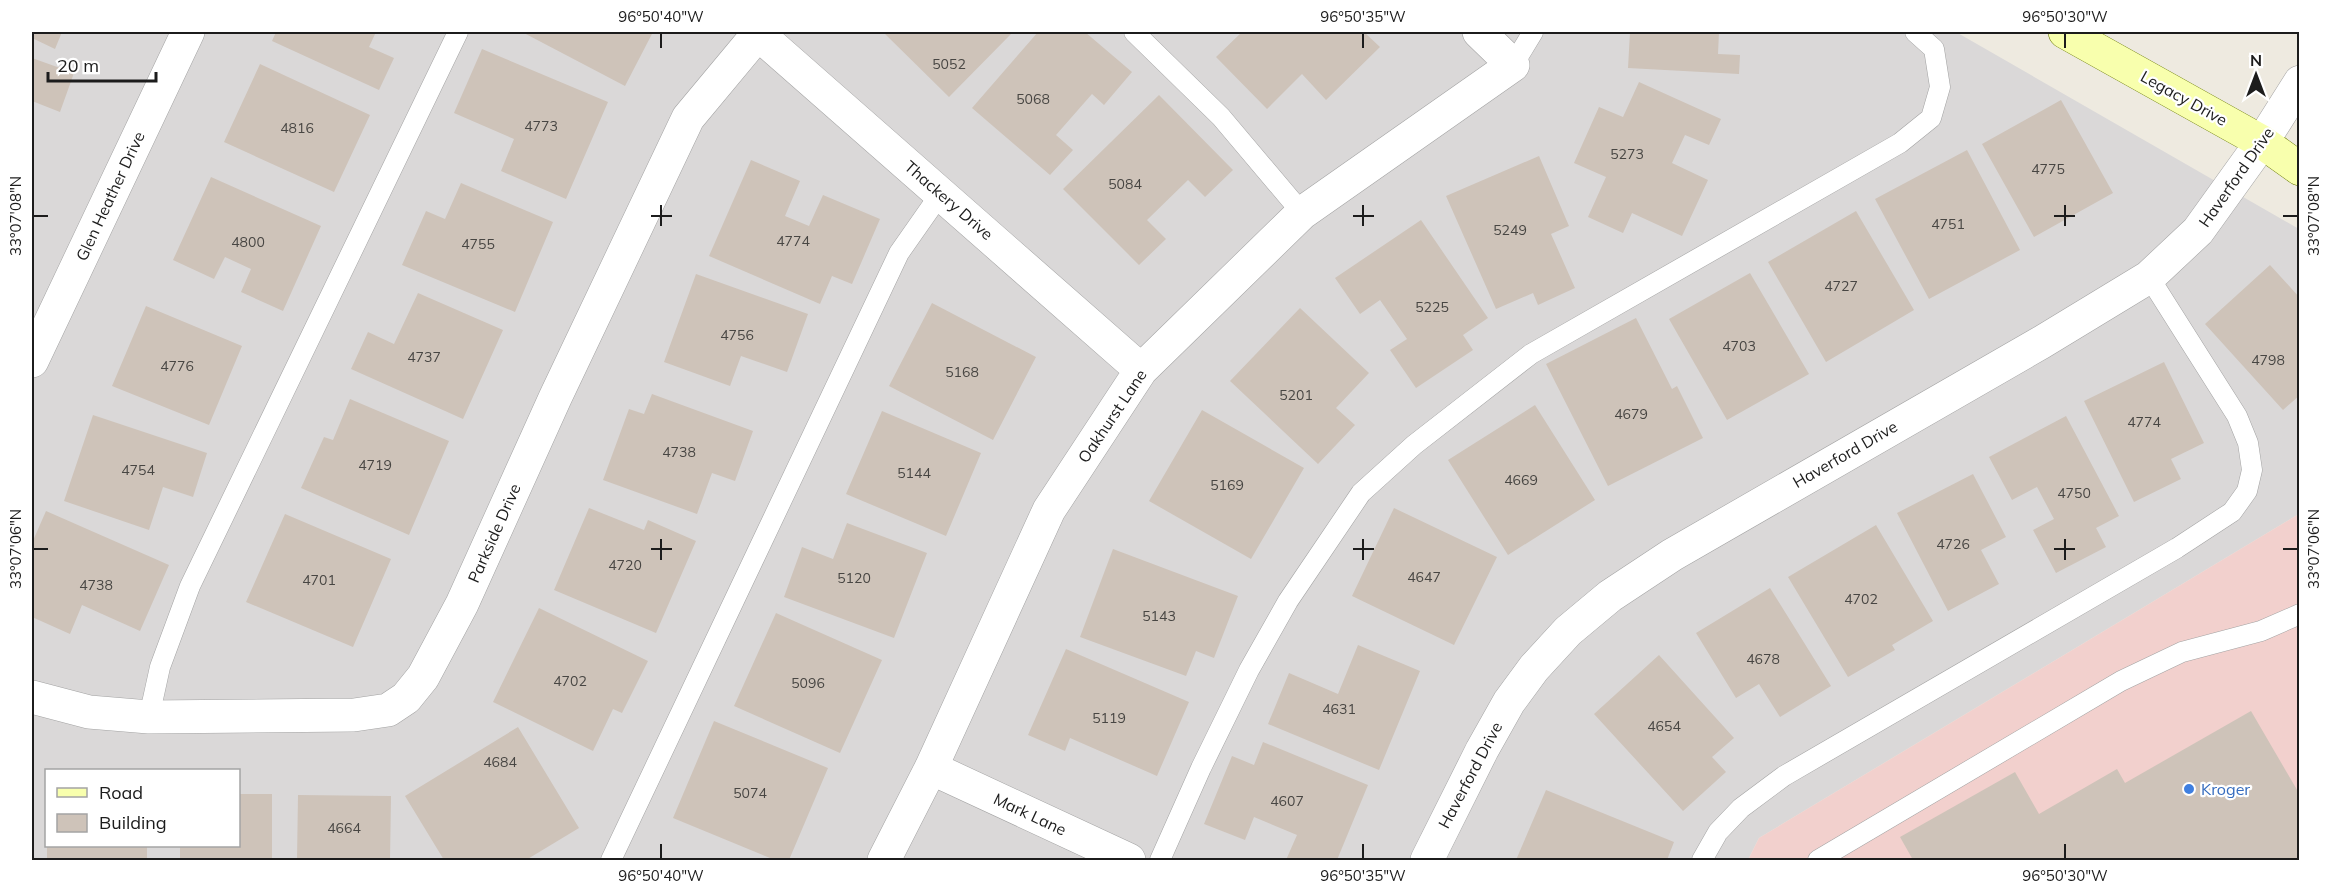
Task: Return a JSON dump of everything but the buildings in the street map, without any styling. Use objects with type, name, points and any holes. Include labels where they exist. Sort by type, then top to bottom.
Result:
[{"type":"main road","name":"Legacy Drive","points":[[2065,32],[2262,142],[2300,169]]},
{"type":"street","name":"Glen Heather Drive","points":[[32,361],[188,32]]},
{"type":"street","points":[[1479,32],[1513,65]]},
{"type":"street","name":"Parkside Drive","points":[[32,697],[89,712],[149,717],[354,715],[388,710],[406,698],[423,678],[462,604],[555,398],[688,118],[757,33]]},
{"type":"street","name":"Thackery Drive","points":[[757,33],[1141,370]]},
{"type":"street","name":"Oakhurst Lane","points":[[884,861],[931,768],[1049,510],[1141,370],[1302,213],[1513,65]]},
{"type":"street","name":"Haverford Drive","points":[[1427,861],[1482,750],[1509,702],[1534,668],[1568,631],[1610,596],[1672,555],[2042,342],[2149,277],[2198,231],[2262,142],[2300,82]]},
{"type":"street","name":"Mark Lane","points":[[931,768],[1129,861]]},
{"type":"lane","points":[[149,717],[160,667],[190,586],[458,32]]},
{"type":"lane","points":[[1134,32],[1221,117],[1302,213]]},
{"type":"lane","points":[[1513,65],[1533,32]]},
{"type":"lane","points":[[1160,861],[1201,768],[1249,670],[1288,601],[1361,492],[1414,445],[1531,354],[1900,143],[1931,118],[1940,87],[1934,49],[1914,32]]},
{"type":"lane","points":[[610,861],[894,264],[917,225],[941,193]]},
{"type":"lane","points":[[1702,861],[1725,824],[1741,808],[1784,776],[2177,548],[2232,512],[2247,491],[2252,470],[2248,443],[2237,416],[2217,382],[2149,277]]},
{"type":"lane","points":[[1818,861],[2121,681],[2182,652],[2261,631],[2300,614]]},
{"type":"shaded area","points":[[32,32],[1956,32],[2299,229],[2299,514],[1759,838],[1748,860],[32,860]]},
{"type":"shaded area","points":[[2299,514],[2299,860],[1748,860],[1759,838]]},
{"type":"place","name":"Kroger","points":[[2189,789]]}]
